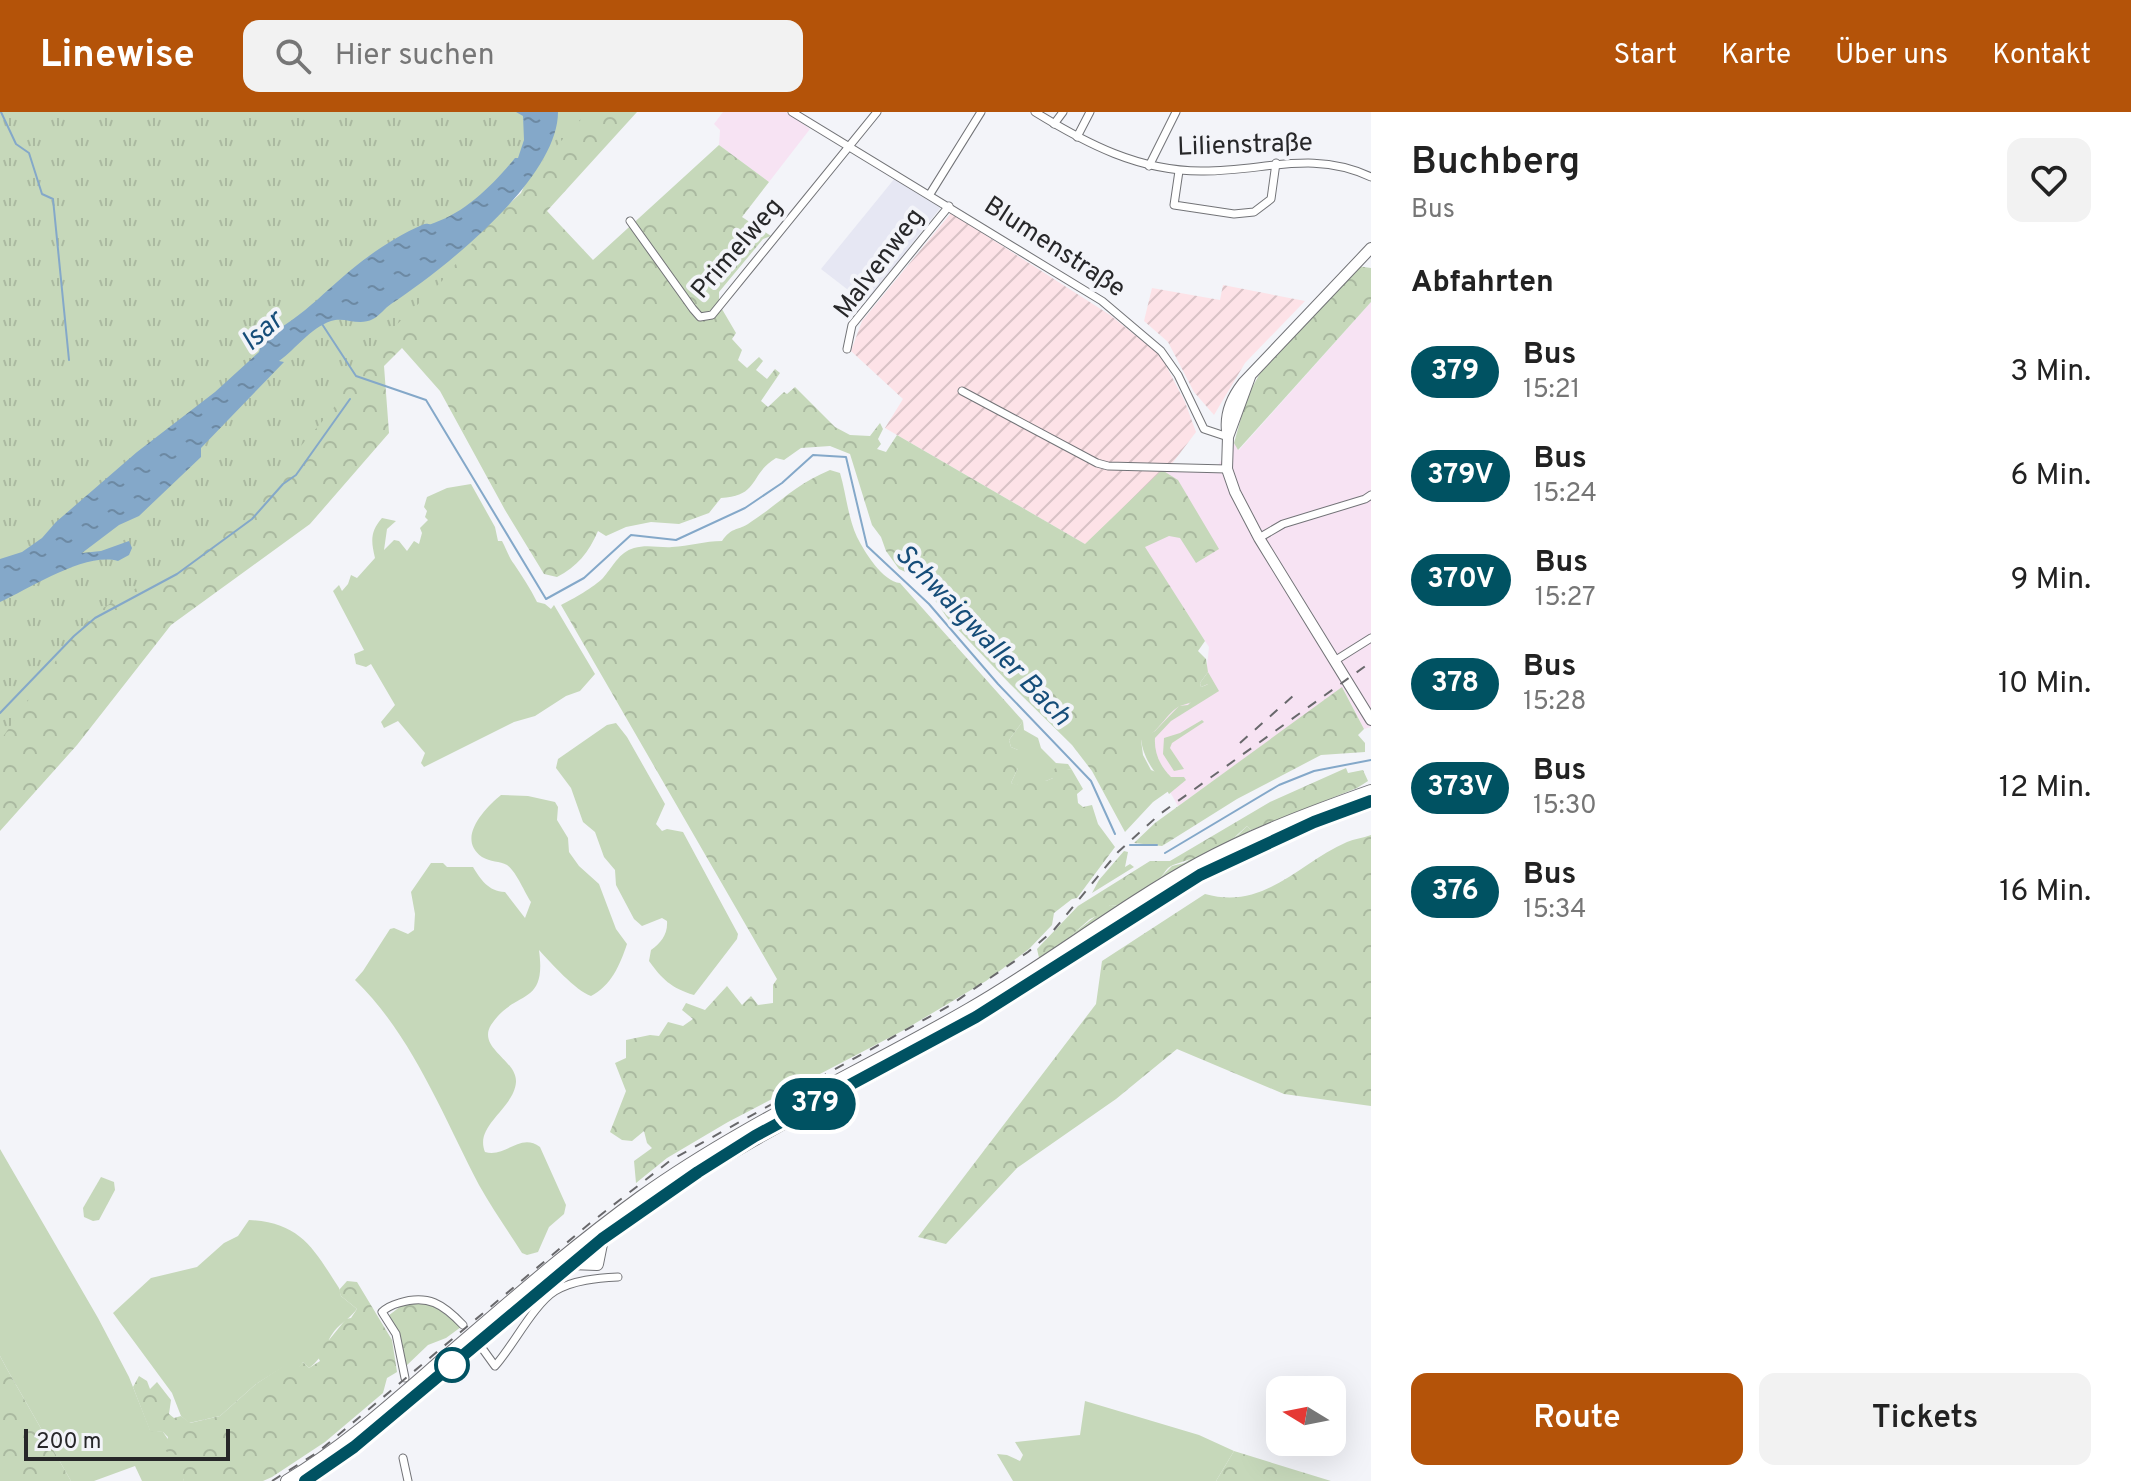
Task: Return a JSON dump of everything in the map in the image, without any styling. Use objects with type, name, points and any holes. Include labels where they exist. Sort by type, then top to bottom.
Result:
[{"type":"main road","points":[[1342,801],[1371,784]]},
{"type":"main road","points":[[287,1481],[324,1457],[398,1398],[567,1254],[691,1164],[748,1129],[972,1008],[1196,865],[1255,836],[1371,791]]},
{"type":"main road","points":[[305,1481],[354,1447],[602,1239],[646,1206],[755,1136],[976,1017],[1200,875],[1314,822],[1371,801]]},
{"type":"main road","points":[[571,1263],[597,1264],[602,1239]]},
{"type":"main road","points":[[398,1398],[405,1378],[410,1381],[420,1379]]},
{"type":"street","name":"Blumenstraße","points":[[792,112],[802,115],[849,148],[930,194],[1102,301],[1153,343],[1178,375],[1204,429],[1228,437]]},
{"type":"street","points":[[849,148],[877,112]]},
{"type":"street","points":[[930,194],[981,112]]},
{"type":"street","name":"Lilienstraße","points":[[1035,112],[1114,155],[1149,166],[1206,172],[1276,163],[1320,163],[1343,166],[1371,177]]},
{"type":"street","points":[[1054,124],[1063,112]]},
{"type":"street","points":[[1077,137],[1090,112]]},
{"type":"street","points":[[1149,166],[1176,112]]},
{"type":"street","name":"Primelweg","points":[[630,221],[693,309],[700,317],[706,318],[716,313],[849,148]]},
{"type":"street","points":[[1179,171],[1174,205],[1234,214],[1254,212],[1271,199],[1276,163]]},
{"type":"street","name":"Malvenweg","points":[[847,349],[852,325],[949,206]]},
{"type":"street","points":[[1369,254],[1265,357],[1250,377],[1228,437],[1227,469],[1239,501],[1259,538],[1371,720]]},
{"type":"street","points":[[962,391],[1101,464],[1137,468],[1227,469]]},
{"type":"street","points":[[1259,538],[1283,524],[1371,495]]},
{"type":"street","points":[[1336,660],[1371,638]]},
{"type":"street","points":[[597,1264],[603,1278]]},
{"type":"street","points":[[482,1348],[495,1366],[541,1305],[556,1291],[581,1282],[618,1277]]},
{"type":"street","points":[[405,1378],[396,1334],[382,1312],[386,1308],[412,1299],[425,1299],[448,1309],[463,1325]]},
{"type":"street","points":[[403,1458],[408,1481]]},
{"type":"shaded area","points":[[723,112],[786,112],[810,129],[769,182],[719,145],[720,130],[714,124]]},
{"type":"shaded area","points":[[895,178],[941,207],[865,303],[821,269]]},
{"type":"shaded area","points":[[951,213],[1110,315],[1161,356],[1185,402],[1196,432],[1128,522],[1085,544],[885,428],[903,399],[851,351],[862,321]]},
{"type":"shaded area","points":[[1223,285],[1305,301],[1245,363],[1214,415],[1194,392],[1168,342],[1144,321],[1152,288],[1220,300]]},
{"type":"shaded area","points":[[1371,302],[1371,727],[1364,729],[1343,688],[1178,806],[1137,734],[1205,686],[1209,647],[1128,522],[1167,470],[1213,472],[1234,443],[1239,450]]},
{"type":"green space","points":[[0,112],[588,112],[512,194],[442,281],[361,359],[333,409],[260,493],[205,547],[93,614],[68,643],[0,741]]},
{"type":"green space","points":[[558,112],[637,112],[547,211],[593,260],[719,145],[769,182],[742,217],[771,236],[763,239],[719,292],[719,304],[736,333],[732,339],[742,350],[738,360],[747,368],[759,357],[763,361],[756,370],[767,379],[775,369],[780,373],[761,401],[768,407],[784,392],[787,394],[795,387],[835,427],[850,435],[870,436],[880,423],[883,429],[877,449],[886,452],[897,435],[1085,544],[1162,470],[1178,480],[1219,549],[1196,563],[1180,538],[1169,536],[1145,547],[1205,641],[1198,651],[1206,659],[1208,672],[1200,683],[1201,687],[1209,684],[1206,693],[1175,709],[1141,740],[1143,755],[1151,770],[1166,776],[1166,781],[1173,784],[1173,788],[1153,802],[1125,832],[1092,771],[1072,745],[948,619],[912,575],[899,569],[872,525],[850,454],[830,446],[801,448],[784,460],[776,458],[767,464],[748,489],[721,498],[709,513],[679,524],[651,522],[626,527],[606,536],[598,531],[571,569],[557,577],[544,574],[440,391],[402,348],[384,366],[389,433],[310,524],[171,625],[77,745],[0,831],[0,602],[455,254],[521,193]]},
{"type":"green space","points":[[1357,266],[1371,268],[1371,302],[1238,450],[1234,443],[1247,397],[1265,364]]},
{"type":"green space","points":[[830,470],[840,473],[854,530],[875,565],[887,577],[900,583],[1023,721],[1009,740],[1011,747],[1018,750],[1018,768],[1011,783],[1017,785],[1023,774],[1039,773],[1046,781],[1053,778],[1052,771],[1057,767],[1072,770],[1083,789],[1077,794],[1078,803],[1083,807],[1092,805],[1098,824],[1115,847],[1077,898],[1054,913],[1052,925],[1029,949],[986,981],[904,1030],[728,1122],[667,1158],[636,1183],[634,1161],[652,1148],[644,1131],[632,1141],[622,1140],[610,1132],[626,1091],[615,1063],[626,1058],[626,1040],[659,1036],[668,1022],[683,1026],[693,1019],[682,1010],[686,1003],[705,1010],[727,986],[742,1005],[751,996],[758,1005],[773,1003],[773,985],[777,979],[561,605],[603,578],[629,550],[644,546],[672,547],[722,541],[731,531],[748,524],[796,488]]},
{"type":"green space","points":[[471,484],[495,527],[498,541],[502,541],[537,602],[551,609],[554,605],[595,674],[580,691],[566,696],[535,716],[514,722],[424,767],[421,763],[425,753],[398,721],[384,728],[381,722],[395,705],[371,664],[366,667],[356,664],[354,654],[364,650],[333,591],[339,585],[342,591],[351,575],[357,578],[375,558],[372,537],[382,518],[396,521],[387,529],[384,550],[394,540],[399,541],[407,551],[414,541],[419,544],[420,528],[428,520],[424,507],[427,497],[447,488]]},
{"type":"green space","points":[[1208,672],[1219,691],[1171,721],[1155,738],[1157,754],[1164,768],[1171,777],[1184,777],[1186,780],[1169,794],[1148,762],[1141,739],[1155,731],[1179,706],[1188,705],[1208,684],[1201,687],[1200,683]]},
{"type":"green space","points":[[1342,687],[1364,729],[1358,735],[1365,743],[1365,752],[1321,755],[1237,799],[1162,846],[1134,843],[1155,823]]},
{"type":"green space","points":[[1202,720],[1204,722],[1172,743],[1170,748],[1184,769],[1174,771],[1163,754],[1164,738]]},
{"type":"green space","points":[[1023,721],[1024,730],[1038,738],[1041,748],[1056,763],[1068,764],[1072,770],[1056,768],[1053,778],[1046,781],[1024,774],[1017,786],[1011,783],[1018,768],[1018,750],[1011,747],[1009,740]]},
{"type":"green space","points":[[616,723],[665,804],[656,824],[662,831],[683,832],[738,934],[694,995],[668,982],[649,961],[651,950],[665,934],[667,921],[662,918],[642,926],[634,919],[616,885],[615,870],[604,857],[595,832],[583,822],[571,788],[556,768],[558,759],[607,725]]},
{"type":"green space","points":[[1346,768],[1348,773],[1363,770],[1368,781],[1251,830],[1247,826],[1220,848],[1171,866],[1160,878],[1119,906],[1110,905],[1105,912],[1090,919],[1074,933],[1070,942],[1040,962],[1037,949],[1078,906],[1150,861],[1170,861],[1270,802]]},
{"type":"green space","points":[[501,795],[528,796],[555,802],[558,807],[557,820],[568,838],[569,852],[599,884],[616,929],[627,944],[609,981],[591,996],[556,969],[539,950],[540,968],[534,989],[500,1014],[488,1033],[489,1041],[515,1074],[516,1082],[509,1101],[485,1133],[485,1152],[500,1152],[526,1142],[540,1147],[566,1205],[564,1214],[549,1227],[538,1252],[527,1255],[522,1253],[479,1185],[410,1051],[355,980],[390,929],[408,934],[414,930],[411,892],[431,863],[443,863],[447,867],[473,867],[490,887],[505,892],[525,918],[531,902],[514,872],[507,865],[482,857],[472,842],[475,824]]},
{"type":"green space","points":[[1247,826],[1251,830],[1070,942],[1074,933],[1110,905],[1119,906],[1172,866],[1197,855],[1204,856]]},
{"type":"green space","points":[[1371,835],[1371,1106],[1284,1094],[1177,1049],[1116,1099],[1017,1168],[946,1244],[918,1237],[1096,1004],[1102,961],[1205,894],[1226,898],[1263,891],[1329,851]]},
{"type":"green space","points":[[1124,851],[1128,852],[1125,867],[1130,864],[1134,867],[1092,893],[1099,880]]},
{"type":"green space","points":[[0,1149],[98,1318],[129,1377],[150,1430],[163,1432],[178,1454],[184,1481],[142,1481],[135,1466],[94,1481],[71,1481],[7,1369],[0,1356]]},
{"type":"green space","points":[[101,1177],[114,1182],[115,1190],[99,1220],[93,1221],[84,1217],[83,1208]]},
{"type":"green space","points":[[249,1220],[281,1226],[304,1240],[339,1288],[341,1296],[357,1309],[337,1328],[319,1359],[309,1368],[303,1362],[299,1368],[288,1364],[256,1384],[220,1416],[189,1423],[181,1416],[172,1393],[113,1313],[151,1278],[197,1267],[224,1243],[238,1236]]},
{"type":"green space","points":[[347,1281],[357,1282],[392,1340],[397,1372],[387,1378],[383,1393],[325,1442],[263,1481],[184,1481],[178,1455],[168,1454],[165,1449],[168,1437],[163,1432],[150,1431],[133,1387],[139,1376],[147,1381],[150,1389],[157,1382],[171,1400],[169,1414],[174,1418],[181,1416],[190,1423],[220,1416],[256,1384],[288,1363],[299,1367],[303,1362],[309,1368],[320,1361],[314,1350],[323,1337],[329,1340],[357,1309],[341,1296],[339,1290]]},
{"type":"green space","points":[[415,1301],[431,1303],[461,1327],[446,1338],[428,1345],[405,1367],[388,1316],[401,1306]]},
{"type":"green space","points":[[0,1356],[7,1369],[71,1481],[0,1481]]},
{"type":"green space","points":[[1085,1401],[1199,1435],[1234,1451],[1216,1481],[1013,1481],[997,1454],[1020,1461],[1023,1455],[1015,1442],[1080,1435]]},
{"type":"green space","points":[[1234,1451],[1331,1481],[1216,1481]]},
{"type":"water","points":[[516,112],[558,112],[553,138],[519,193],[467,246],[375,318],[362,322],[331,321],[310,334],[279,361],[284,362],[201,448],[201,457],[139,516],[119,525],[82,553],[101,551],[129,541],[132,548],[129,555],[118,561],[105,560],[74,566],[0,602],[0,559],[22,552],[42,538],[56,522],[137,452],[215,392],[259,352],[263,337],[292,320],[356,266],[409,231],[457,212],[489,187],[518,158],[524,140],[523,116]]},
{"type":"waterway","points":[[1,112],[16,144],[29,153],[42,194],[53,199],[69,360]]},
{"type":"waterway","name":"Schwaigwaller Bach","points":[[322,324],[356,376],[426,400],[546,599],[584,578],[631,535],[676,540],[745,508],[782,483],[813,455],[846,457],[867,546],[929,604],[998,684],[1091,781],[1115,834]]},
{"type":"waterway","points":[[0,713],[95,618],[177,574],[252,519],[283,484],[296,475],[350,399]]},
{"type":"waterway","name":"Schwaigwaller Bach","points":[[1165,853],[1279,785],[1314,771],[1371,760]]},
{"type":"waterway","name":"Schwaigwaller Bach","points":[[1130,845],[1157,845]]},
{"type":"railway","points":[[272,1481],[318,1452],[589,1224],[671,1160],[949,1006],[1028,952],[1053,931],[1118,852],[1160,814],[1371,662]]},
{"type":"railway","points":[[1240,743],[1293,696]]},
{"type":"bus line","name":"379","points":[[305,1481],[354,1447],[571,1263],[646,1206],[698,1172],[755,1136],[976,1017],[1145,907],[1200,875],[1249,850],[1371,801]]},
{"type":"water label","name":"Isar","points":[[263,332]]}]
